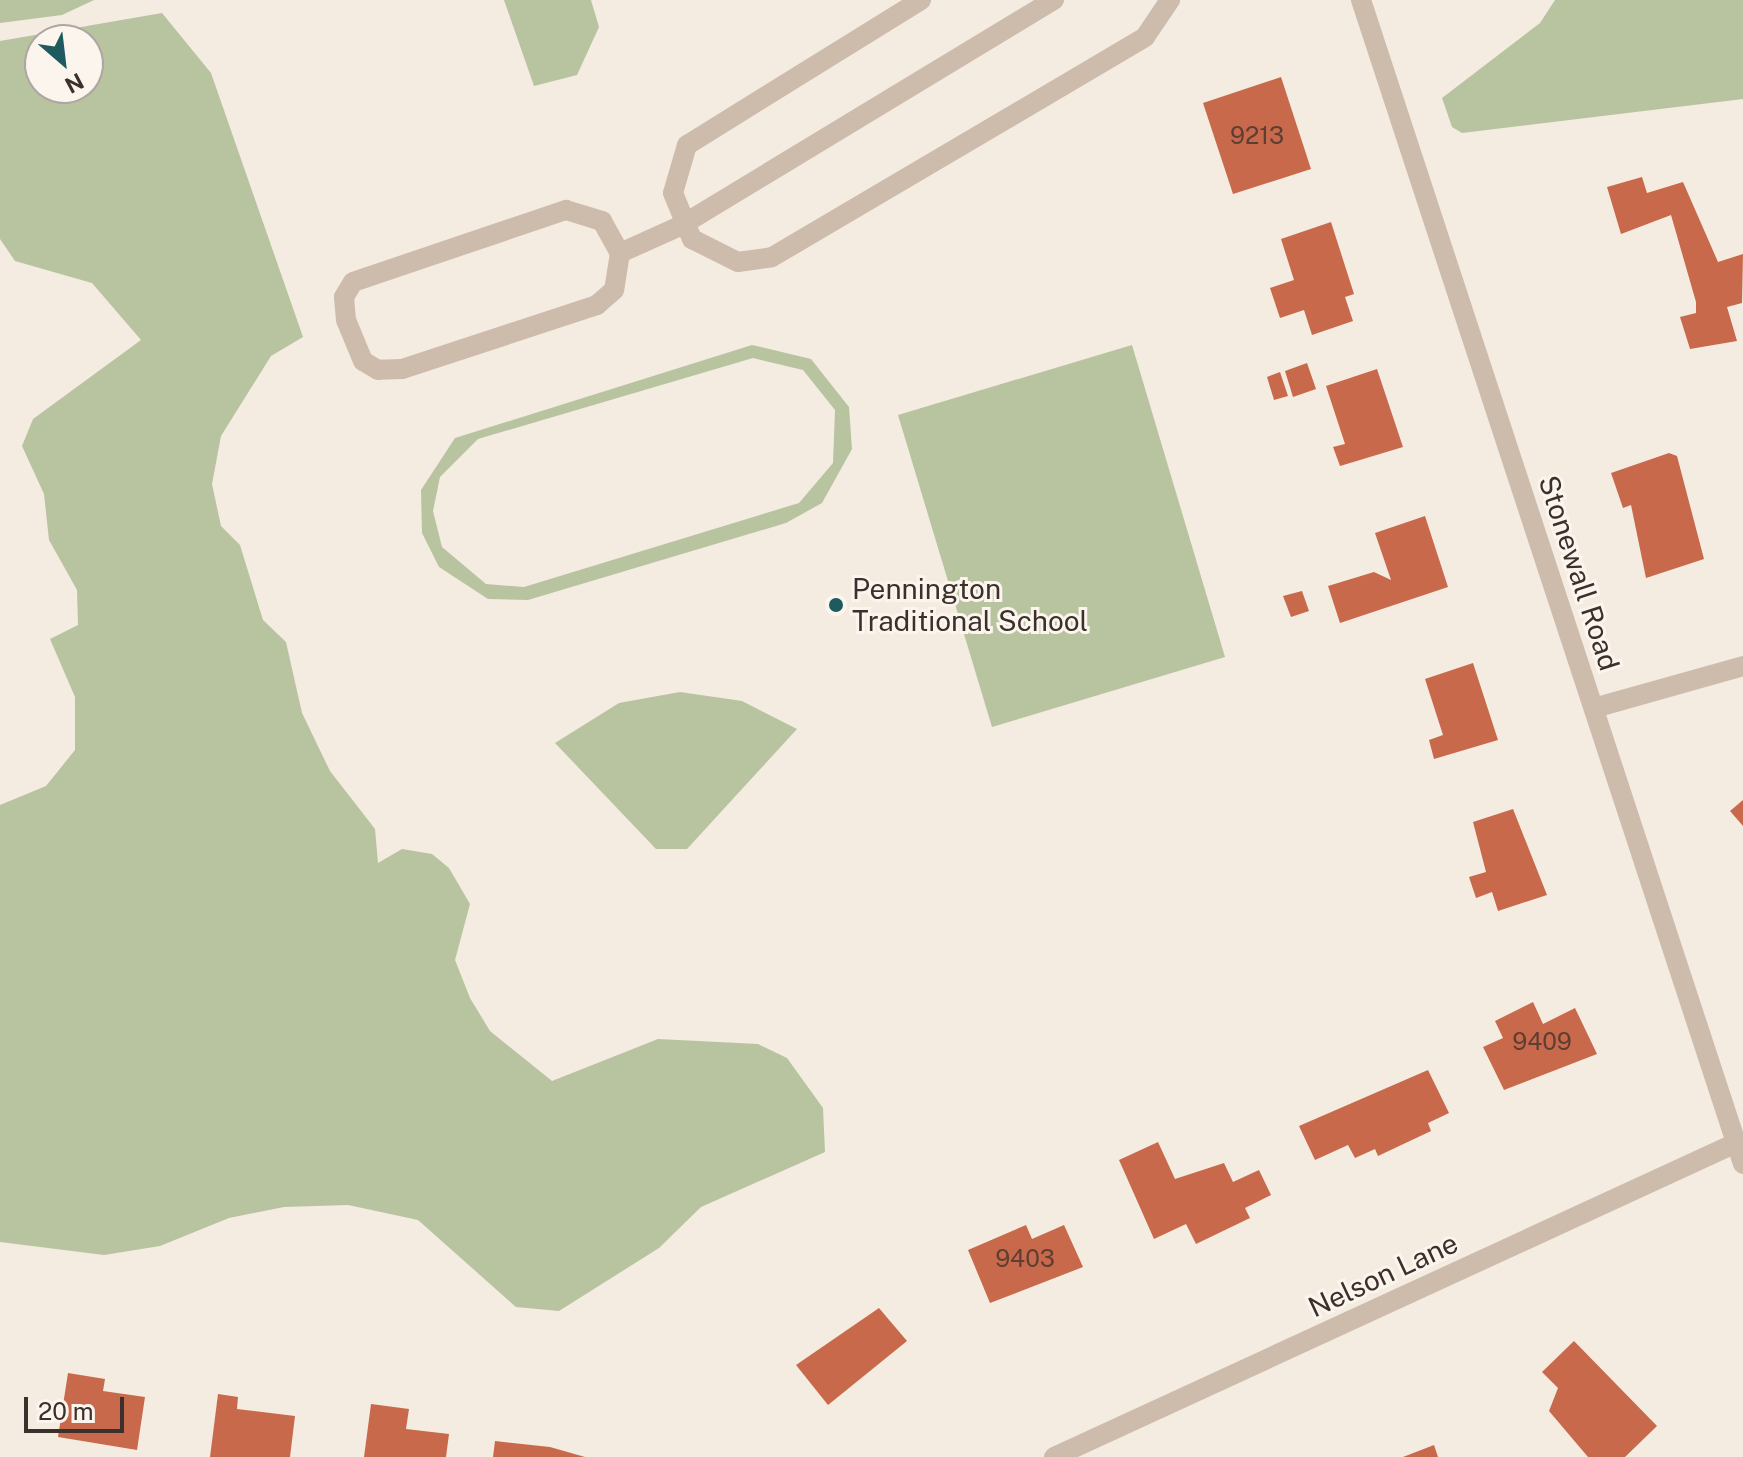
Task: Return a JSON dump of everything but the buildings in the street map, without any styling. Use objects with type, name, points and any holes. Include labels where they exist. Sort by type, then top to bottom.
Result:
[{"type":"street","points":[[921,0],[699,133],[674,176],[682,225],[721,258],[772,257],[1145,37],[1170,0]]},
{"type":"street","points":[[620,253],[682,225],[1054,0]]},
{"type":"street","name":"Stonewall Road","points":[[1361,0],[1743,1164]]},
{"type":"street","points":[[566,210],[602,221],[620,253],[614,290],[597,305],[402,369],[378,370],[363,361],[346,320],[344,297],[368,271],[566,210]]},
{"type":"street","points":[[1594,708],[1743,666]]},
{"type":"street","name":"Nelson Lane","points":[[1054,1457],[1736,1143]]},
{"type":"green space","points":[[0,0],[94,0],[62,15],[0,23]]},
{"type":"green space","points":[[504,0],[591,0],[599,27],[577,75],[534,86]]},
{"type":"green space","points":[[1555,0],[1743,0],[1743,99],[1462,133],[1452,127],[1442,98],[1540,23]]},
{"type":"green space","points":[[162,13],[211,73],[303,337],[271,356],[221,436],[212,484],[221,526],[240,545],[263,620],[286,642],[302,713],[330,771],[375,829],[378,863],[402,849],[432,854],[449,868],[470,904],[455,960],[470,998],[490,1031],[552,1081],[658,1039],[758,1044],[787,1058],[823,1108],[825,1152],[701,1207],[659,1248],[559,1311],[516,1307],[418,1220],[348,1205],[284,1207],[229,1218],[160,1246],[104,1255],[0,1242],[0,805],[46,786],[75,750],[75,697],[50,639],[78,625],[77,590],[49,540],[44,494],[22,446],[33,419],[141,340],[92,283],[15,261],[0,239],[0,41],[24,37],[24,104],[104,104],[104,24],[98,24]]},
{"type":"green space","points":[[752,345],[811,359],[849,407],[852,449],[822,503],[786,523],[528,600],[488,599],[439,567],[422,533],[421,490],[455,438]],"holes":[[[753,358],[803,370],[835,410],[833,463],[799,503],[524,587],[486,584],[442,547],[433,511],[440,477],[478,439]]]},
{"type":"green space","points":[[1132,345],[1225,657],[992,727],[898,415]]},
{"type":"green space","points":[[680,692],[742,701],[797,729],[687,849],[656,849],[555,743],[619,703]]},
{"type":"place","name":"Pennington Traditional School","points":[[836,605]]}]
